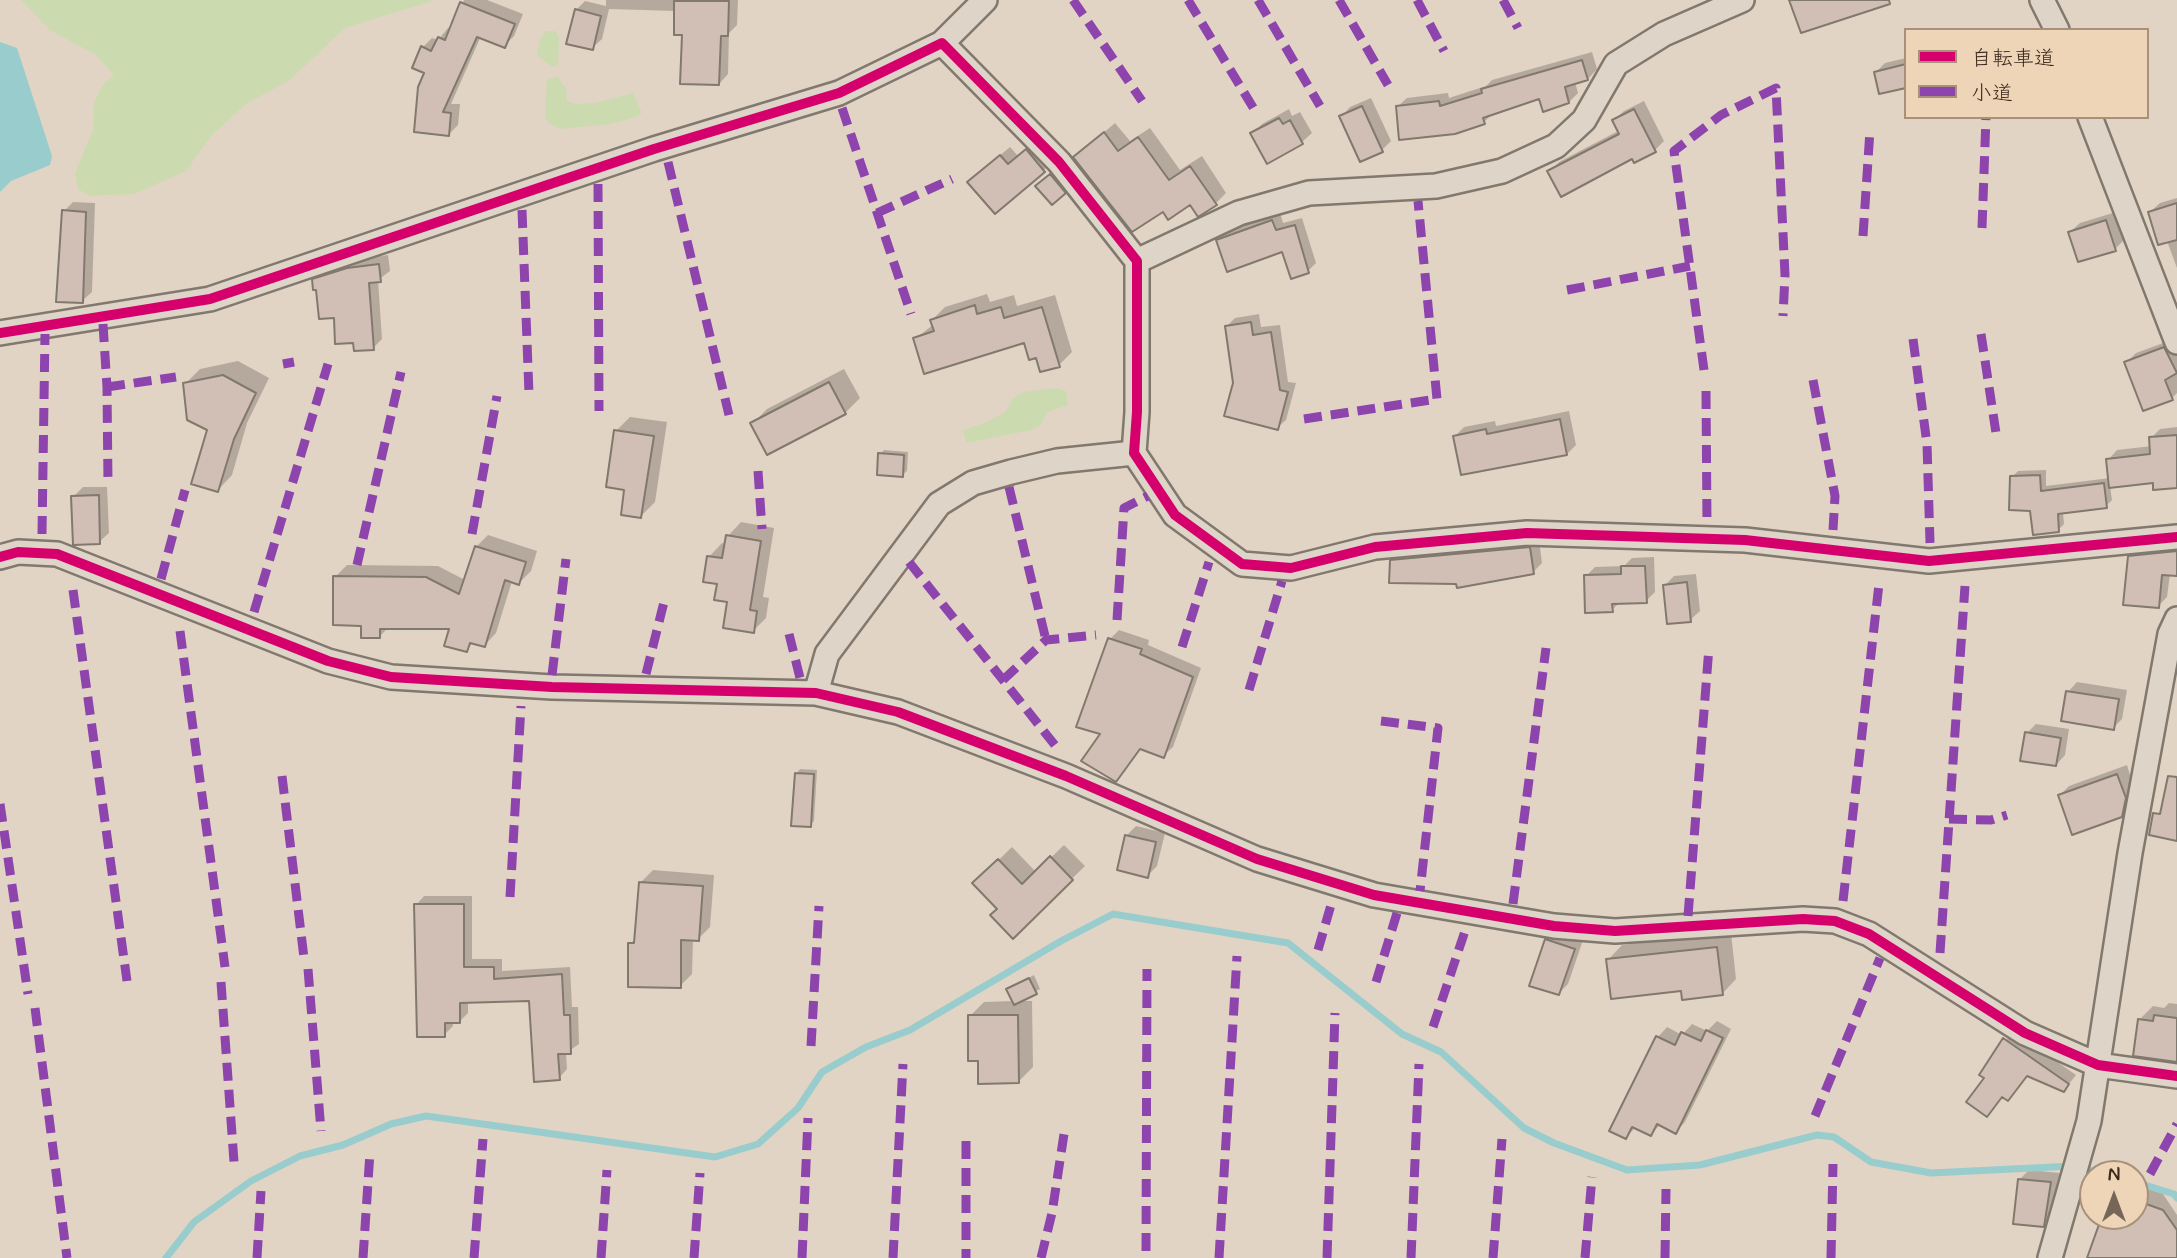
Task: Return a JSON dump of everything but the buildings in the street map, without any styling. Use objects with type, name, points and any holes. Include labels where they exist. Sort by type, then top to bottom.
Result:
[{"type":"street","points":[[0,333],[210,299],[653,149],[839,93],[942,43],[985,0]]},
{"type":"street","points":[[1137,261],[1239,213],[1309,192],[1436,186],[1502,171],[1556,146],[1584,120],[1616,64],[1664,34],[1742,0]]},
{"type":"street","points":[[2042,0],[2056,28]]},
{"type":"street","points":[[942,43],[1059,162],[1137,261],[1137,412],[1133,453],[1175,515],[1242,564],[1259,568],[1291,568],[1375,547],[1527,533],[1745,540],[1929,561],[2177,537]]},
{"type":"street","points":[[2091,119],[2177,342]]},
{"type":"street","points":[[816,693],[827,654],[939,504],[973,483],[1011,472],[1057,461],[1133,453]]},
{"type":"street","points":[[0,557],[18,552],[57,554],[328,661],[391,677],[552,687],[816,693],[898,712],[1066,776],[1257,859],[1374,895],[1553,926],[1615,931],[1803,919],[1835,921],[1869,934],[2025,1033],[2098,1065],[2177,1076]]},
{"type":"street","points":[[2050,1258],[2089,1121],[2130,853],[2170,634],[2177,619]]},
{"type":"green space","points":[[21,0],[435,0],[345,28],[290,80],[246,104],[212,135],[186,171],[134,194],[89,196],[78,189],[75,173],[93,130],[94,103],[102,86],[114,75],[96,55],[50,30]]},
{"type":"green space","points":[[546,31],[555,31],[559,37],[558,65],[552,67],[537,55],[540,38]]},
{"type":"green space","points":[[557,76],[566,89],[567,101],[576,104],[595,103],[633,93],[642,113],[634,118],[610,124],[559,129],[548,122],[545,116],[547,80]]},
{"type":"green space","points":[[1055,388],[1066,391],[1068,405],[1048,412],[1040,425],[1032,430],[966,443],[963,430],[987,422],[1005,412],[1013,398],[1023,392]]},
{"type":"water","points":[[0,42],[17,48],[52,156],[50,165],[11,181],[0,192]]},
{"type":"waterway","points":[[166,1258],[194,1222],[251,1181],[300,1156],[343,1145],[391,1124],[426,1116],[715,1157],[758,1144],[798,1108],[822,1072],[866,1047],[910,1030],[1061,941],[1113,914],[1288,943],[1402,1034],[1441,1052],[1524,1128],[1554,1143],[1627,1170],[1700,1165],[1817,1135],[1834,1137],[1871,1162],[1931,1173],[2079,1168]]},
{"type":"waterway","points":[[2149,1186],[2174,1194],[2177,1198]]},
{"type":"marked path","points":[[1073,0],[1142,101]]},
{"type":"marked path","points":[[1188,0],[1257,114]]},
{"type":"marked path","points":[[1258,0],[1320,106]]},
{"type":"marked path","points":[[1339,0],[1388,85]]},
{"type":"marked path","points":[[1417,0],[1444,51]]},
{"type":"marked path","points":[[1503,0],[1518,28]]},
{"type":"marked path","points":[[1704,370],[1674,151],[1721,115],[1776,88],[1785,275],[1783,316]]},
{"type":"marked path","points":[[842,108],[911,314]]},
{"type":"marked path","points":[[1982,228],[1986,119]]},
{"type":"marked path","points":[[1863,236],[1870,130]]},
{"type":"marked path","points":[[668,162],[729,415]]},
{"type":"marked path","points":[[877,213],[952,179]]},
{"type":"marked path","points":[[598,184],[599,411]]},
{"type":"marked path","points":[[1304,419],[1437,399],[1418,201]]},
{"type":"marked path","points":[[522,210],[529,394]]},
{"type":"marked path","points":[[1567,290],[1690,266]]},
{"type":"marked path","points":[[103,324],[108,484]]},
{"type":"marked path","points":[[42,534],[45,334]]},
{"type":"marked path","points":[[1981,334],[1996,433]]},
{"type":"marked path","points":[[1913,339],[1927,444],[1930,543]]},
{"type":"marked path","points":[[283,364],[294,362]]},
{"type":"marked path","points":[[254,612],[328,364]]},
{"type":"marked path","points":[[357,565],[401,372]]},
{"type":"marked path","points":[[107,387],[176,377]]},
{"type":"marked path","points":[[1813,380],[1835,496],[1833,530]]},
{"type":"marked path","points":[[1706,391],[1707,524]]},
{"type":"marked path","points":[[472,534],[497,396]]},
{"type":"marked path","points":[[758,471],[762,529]]},
{"type":"marked path","points":[[1009,487],[1046,640]]},
{"type":"marked path","points":[[161,579],[185,490]]},
{"type":"marked path","points":[[1117,620],[1124,508],[1148,496]]},
{"type":"marked path","points":[[552,675],[566,559]]},
{"type":"marked path","points":[[909,562],[1058,749]]},
{"type":"marked path","points":[[1182,647],[1209,562]]},
{"type":"marked path","points":[[1249,690],[1282,581]]},
{"type":"marked path","points":[[1843,901],[1879,584]]},
{"type":"marked path","points":[[1940,953],[1965,586]]},
{"type":"marked path","points":[[73,590],[127,981]]},
{"type":"marked path","points":[[646,674],[665,598]]},
{"type":"marked path","points":[[180,631],[225,967]]},
{"type":"marked path","points":[[789,634],[801,682]]},
{"type":"marked path","points":[[1003,680],[1046,640],[1096,635]]},
{"type":"marked path","points":[[1688,916],[1709,647]]},
{"type":"marked path","points":[[1513,904],[1546,648]]},
{"type":"marked path","points":[[510,897],[521,706]]},
{"type":"marked path","points":[[1381,721],[1438,728],[1420,891]]},
{"type":"marked path","points":[[282,776],[304,958]]},
{"type":"marked path","points":[[0,804],[28,994]]},
{"type":"marked path","points":[[1949,819],[1991,820],[2007,815]]},
{"type":"marked path","points":[[1318,950],[1333,898]]},
{"type":"marked path","points":[[811,1046],[819,906]]},
{"type":"marked path","points":[[1376,982],[1397,913]]},
{"type":"marked path","points":[[1433,1027],[1466,928]]},
{"type":"marked path","points":[[1219,1258],[1237,956]]},
{"type":"marked path","points":[[1815,1116],[1880,958]]},
{"type":"marked path","points":[[308,969],[321,1131]]},
{"type":"marked path","points":[[1146,1251],[1147,969]]},
{"type":"marked path","points":[[221,982],[234,1162]]},
{"type":"marked path","points":[[35,1008],[67,1258]]},
{"type":"marked path","points":[[1327,1258],[1335,1013]]},
{"type":"marked path","points":[[893,1258],[903,1064]]},
{"type":"marked path","points":[[1411,1258],[1419,1064]]},
{"type":"marked path","points":[[802,1258],[808,1118]]},
{"type":"marked path","points":[[2150,1174],[2177,1124]]},
{"type":"marked path","points":[[1041,1258],[1052,1213],[1064,1134]]},
{"type":"marked path","points":[[474,1258],[483,1139]]},
{"type":"marked path","points":[[1493,1258],[1502,1139]]},
{"type":"marked path","points":[[966,1141],[966,1258]]},
{"type":"marked path","points":[[363,1258],[370,1152]]},
{"type":"marked path","points":[[1831,1258],[1833,1164]]},
{"type":"marked path","points":[[601,1258],[607,1170]]},
{"type":"marked path","points":[[694,1258],[700,1173]]},
{"type":"marked path","points":[[1585,1258],[1592,1177]]},
{"type":"marked path","points":[[1665,1258],[1666,1189]]},
{"type":"marked path","points":[[257,1258],[261,1191]]},
{"type":"cycle path","points":[[0,333],[210,299],[654,149],[839,93],[942,43],[1059,162],[1137,261],[1137,412],[1134,453],[1175,515],[1242,564],[1291,568],[1375,547],[1527,533],[1745,540],[1929,561],[2177,537]]},
{"type":"cycle path","points":[[0,557],[18,552],[57,554],[328,661],[391,677],[552,687],[816,693],[898,712],[1066,776],[1257,859],[1374,895],[1554,926],[1615,931],[1803,919],[1835,921],[1869,934],[2025,1033],[2098,1065],[2177,1076]]}]
